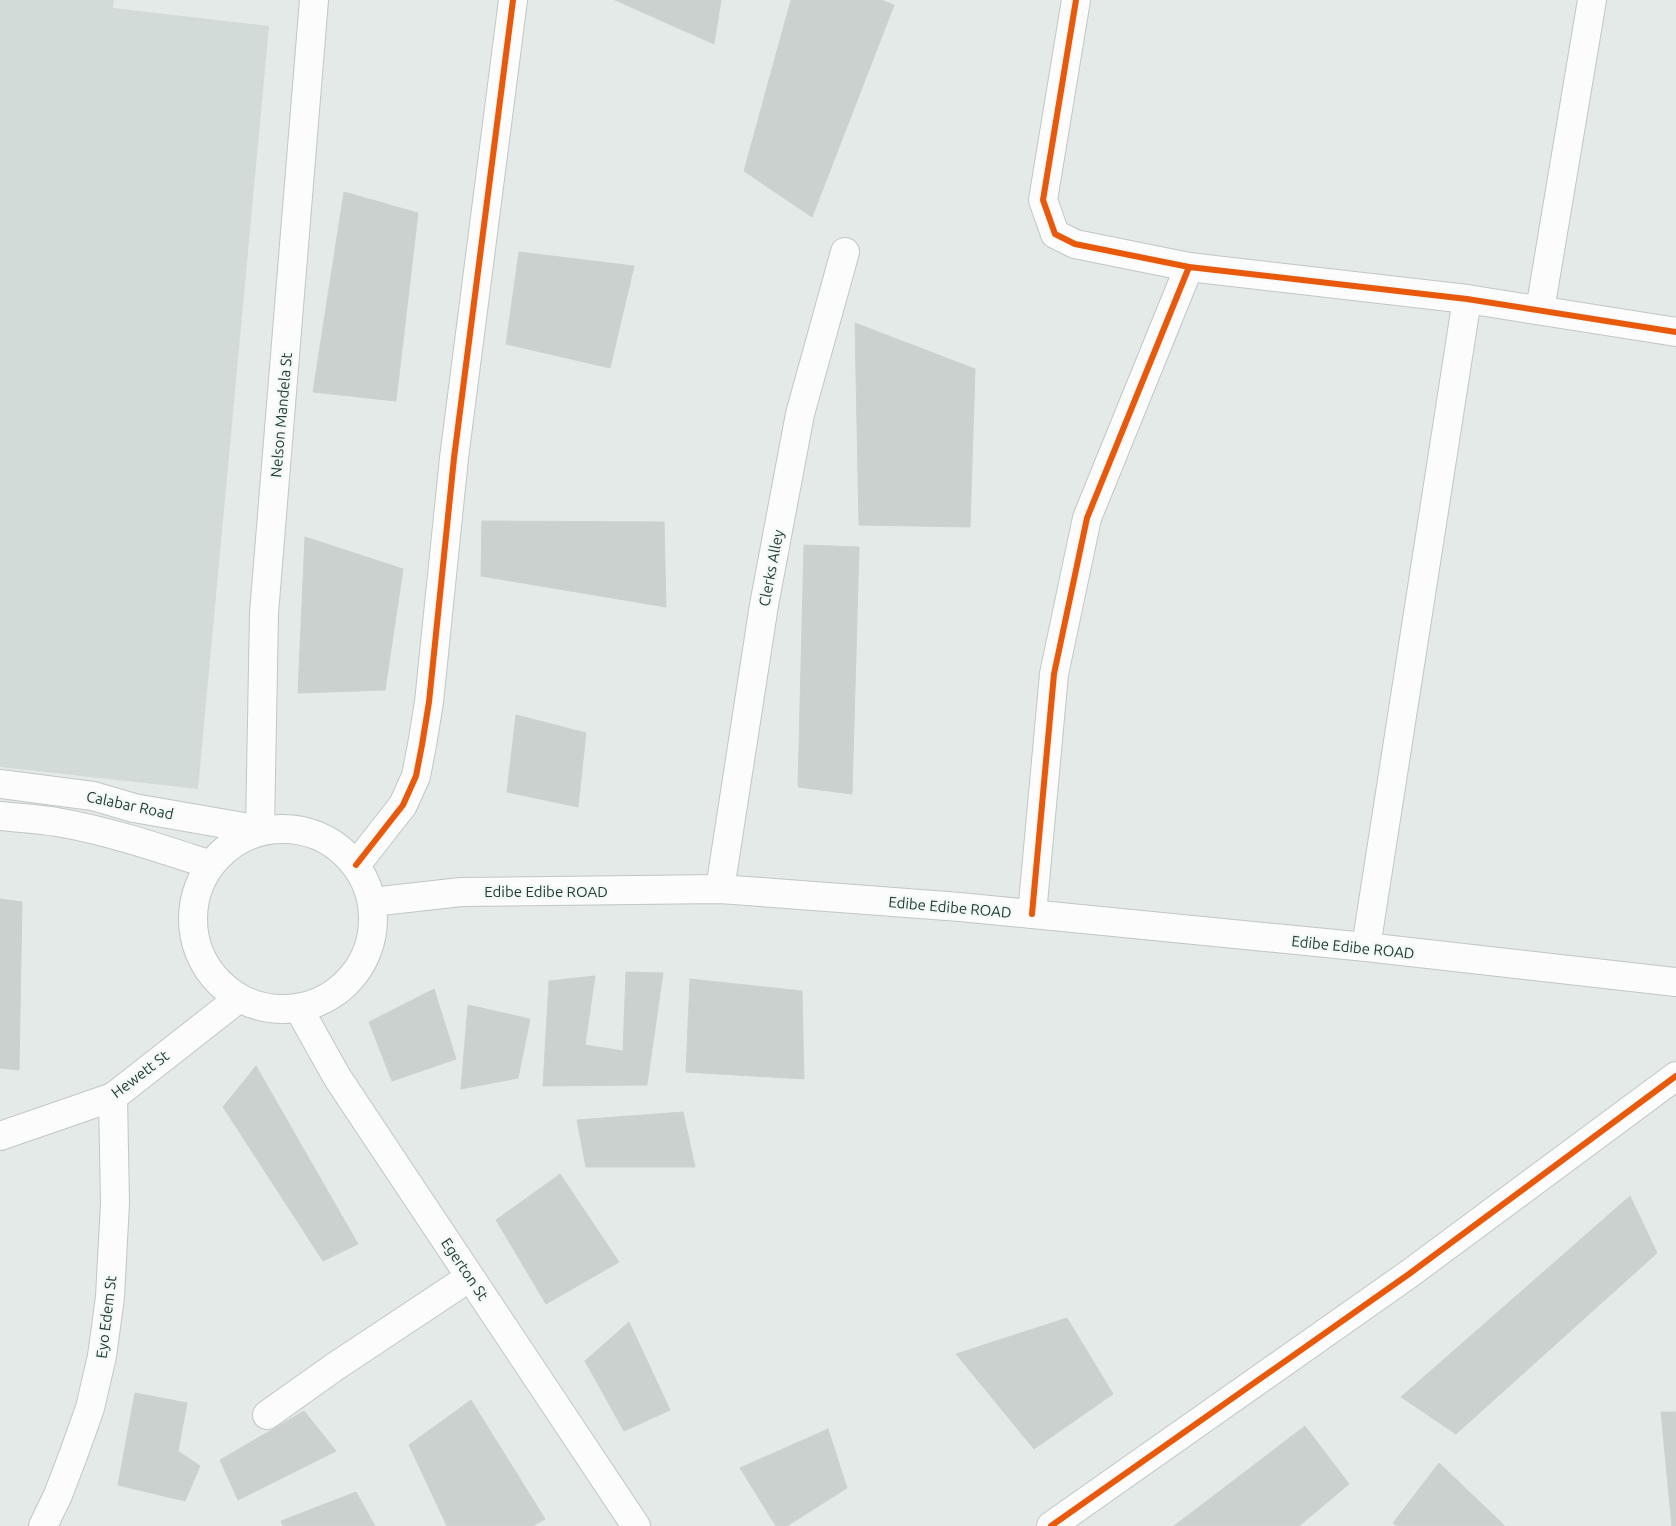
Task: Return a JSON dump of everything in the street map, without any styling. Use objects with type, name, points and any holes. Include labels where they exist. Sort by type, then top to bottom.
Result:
[{"type":"street","name":"Nelson Mandela St","points":[[260,830],[264,613],[314,0]]},
{"type":"street","points":[[356,865],[403,805],[416,776],[430,702],[454,458],[513,0]]},
{"type":"street","points":[[1076,0],[1043,200],[1055,234],[1075,244],[1189,267],[1467,299],[1676,332]]},
{"type":"street","points":[[1540,310],[1592,0]]},
{"type":"street","name":"Clerks Alley","points":[[720,890],[764,606],[800,414],[845,252]]},
{"type":"street","points":[[1032,914],[1054,674],[1086,518],[1189,267]]},
{"type":"street","points":[[1366,948],[1467,299]]},
{"type":"street","name":"Calabar Road","points":[[0,784],[93,796],[134,808],[260,830]]},
{"type":"street","points":[[0,816],[57,822],[103,832],[208,864]]},
{"type":"street","points":[[286,827],[313,832],[337,846],[356,865],[366,883],[372,902],[372,931],[365,958],[348,982],[326,1000],[299,1009],[268,1009],[238,999],[214,979],[198,953],[191,923],[195,892],[208,864],[260,830],[286,827]]},
{"type":"street","name":"Edibe Edibe ROAD","points":[[372,902],[461,892],[720,890],[960,907],[1366,948],[1676,982]]},
{"type":"street","name":"Hewett St","points":[[0,1136],[113,1097],[238,999]]},
{"type":"street","name":"Egerton St","points":[[299,1009],[337,1077],[636,1526]]},
{"type":"street","points":[[1051,1526],[1409,1274],[1676,1076]]},
{"type":"street","name":"Eyo Edem St","points":[[43,1526],[58,1495],[90,1408],[102,1356],[110,1297],[115,1203],[113,1097]]},
{"type":"street","points":[[267,1415],[336,1366],[470,1277]]},
{"type":"shaded area","points":[[0,0],[114,0],[113,8],[269,26],[198,789],[0,767]]},
{"type":"building","points":[[615,0],[721,0],[714,44]]},
{"type":"building","points":[[791,0],[881,0],[894,5],[812,217],[744,171]]},
{"type":"building","points":[[344,192],[418,213],[396,401],[313,392]]},
{"type":"building","points":[[519,252],[634,266],[610,368],[506,344]]},
{"type":"building","points":[[855,323],[975,369],[970,527],[859,525]]},
{"type":"building","points":[[482,521],[664,522],[666,607],[481,576]]},
{"type":"building","points":[[305,537],[403,569],[385,690],[298,693]]},
{"type":"building","points":[[804,545],[859,547],[852,794],[798,787]]},
{"type":"building","points":[[516,715],[586,733],[578,807],[507,792]]},
{"type":"building","points":[[0,899],[22,902],[19,1070],[0,1068]]},
{"type":"building","points":[[626,972],[663,973],[647,1085],[543,1086],[549,981],[595,976],[585,1045],[623,1051]]},
{"type":"building","points":[[690,979],[802,991],[804,1079],[686,1072]]},
{"type":"building","points":[[434,989],[456,1059],[392,1081],[369,1022]]},
{"type":"building","points":[[468,1005],[530,1019],[518,1078],[461,1089]]},
{"type":"building","points":[[256,1066],[358,1244],[323,1261],[223,1107]]},
{"type":"building","points":[[683,1112],[695,1167],[586,1167],[577,1120]]},
{"type":"building","points":[[560,1174],[619,1262],[546,1304],[496,1220]]},
{"type":"building","points":[[1630,1196],[1657,1253],[1456,1434],[1401,1397]]},
{"type":"building","points":[[1067,1318],[1113,1394],[1034,1449],[956,1354]]},
{"type":"building","points":[[629,1322],[670,1410],[624,1431],[585,1361]]},
{"type":"building","points":[[135,1393],[187,1403],[178,1451],[200,1466],[185,1501],[118,1485]]},
{"type":"building","points":[[471,1400],[545,1519],[533,1526],[447,1526],[409,1445]]},
{"type":"building","points":[[304,1411],[336,1451],[238,1500],[220,1460]]},
{"type":"building","points":[[1661,1412],[1676,1412],[1676,1526],[1672,1526]]},
{"type":"building","points":[[1305,1426],[1349,1484],[1299,1526],[1174,1526]]},
{"type":"building","points":[[828,1429],[847,1488],[787,1526],[776,1526],[740,1468]]},
{"type":"building","points":[[1439,1463],[1505,1526],[1397,1526],[1393,1523]]},
{"type":"building","points":[[356,1492],[375,1526],[283,1526],[281,1521]]},
{"type":"cycle path","points":[[356,865],[403,805],[416,776],[422,745],[429,702],[454,458],[513,0]]},
{"type":"cycle path","points":[[1076,0],[1043,200],[1055,234],[1075,244],[1189,267],[1467,299],[1676,332]]},
{"type":"cycle path","points":[[1032,914],[1054,674],[1087,518],[1189,267]]},
{"type":"cycle path","points":[[1051,1526],[1409,1274],[1676,1076]]}]
